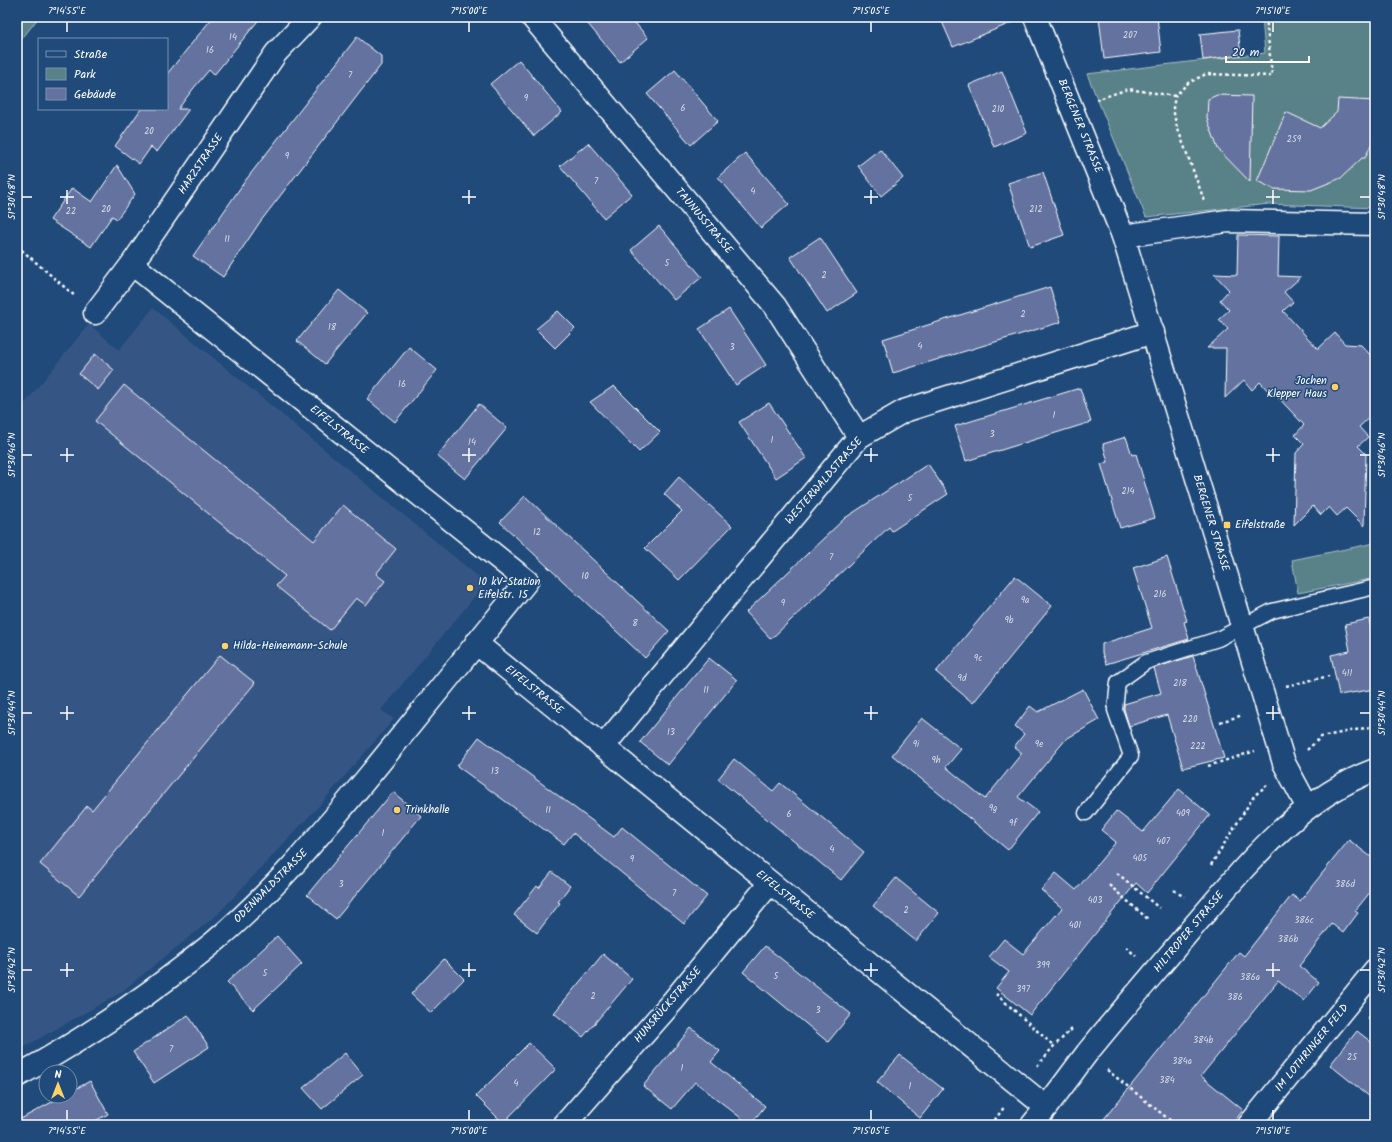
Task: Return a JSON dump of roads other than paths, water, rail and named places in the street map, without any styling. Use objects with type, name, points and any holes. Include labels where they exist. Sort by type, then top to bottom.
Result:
[{"type":"street","name":"HARZSTRASSE","points":[[95,313],[132,264],[276,53],[310,17]]},
{"type":"street","name":"TAUNUSSTRASSE","points":[[532,17],[775,306],[859,437]]},
{"type":"street","name":"BERGENER STRASSE","points":[[1035,17],[1123,236],[1284,763],[1307,806]]},
{"type":"street","points":[[1123,236],[1228,221],[1375,224]]},
{"type":"street","name":"EIFELSTRASSE","points":[[132,264],[527,581],[476,643],[1046,1107]]},
{"type":"street","name":"WESTERWALDSTRASSE","points":[[603,747],[859,437],[904,411],[1153,332]]},
{"type":"street","name":"ODENWALDSTRASSE","points":[[17,1076],[63,1051],[133,1005],[214,942],[266,893],[315,841],[476,643]]},
{"type":"street","name":"HILTROPER STRASSE","points":[[1032,1125],[1092,1048],[1240,872],[1265,845],[1307,806],[1357,777],[1375,770]]},
{"type":"street","name":"HUNSRÜCKSTRASSE","points":[[564,1125],[673,1001],[770,882]]},
{"type":"street","name":"IM LOTHRINGER FELD","points":[[1249,1125],[1375,970]]},
{"type":"lane","points":[[1086,813],[1131,756],[1115,710],[1118,682],[1146,662],[1218,639],[1272,611],[1375,587]]},
{"type":"place","name":"Jochen Klepper Haus","points":[[1335,387]]},
{"type":"place","name":"Eifelstraße","points":[[1227,525]]},
{"type":"place","name":"10 kV-Station Eifelstr. 15","points":[[470,588]]},
{"type":"place","name":"Hilda-Heinemann-Schule","points":[[225,646]]},
{"type":"place","name":"Trinkhalle","points":[[397,810]]}]
